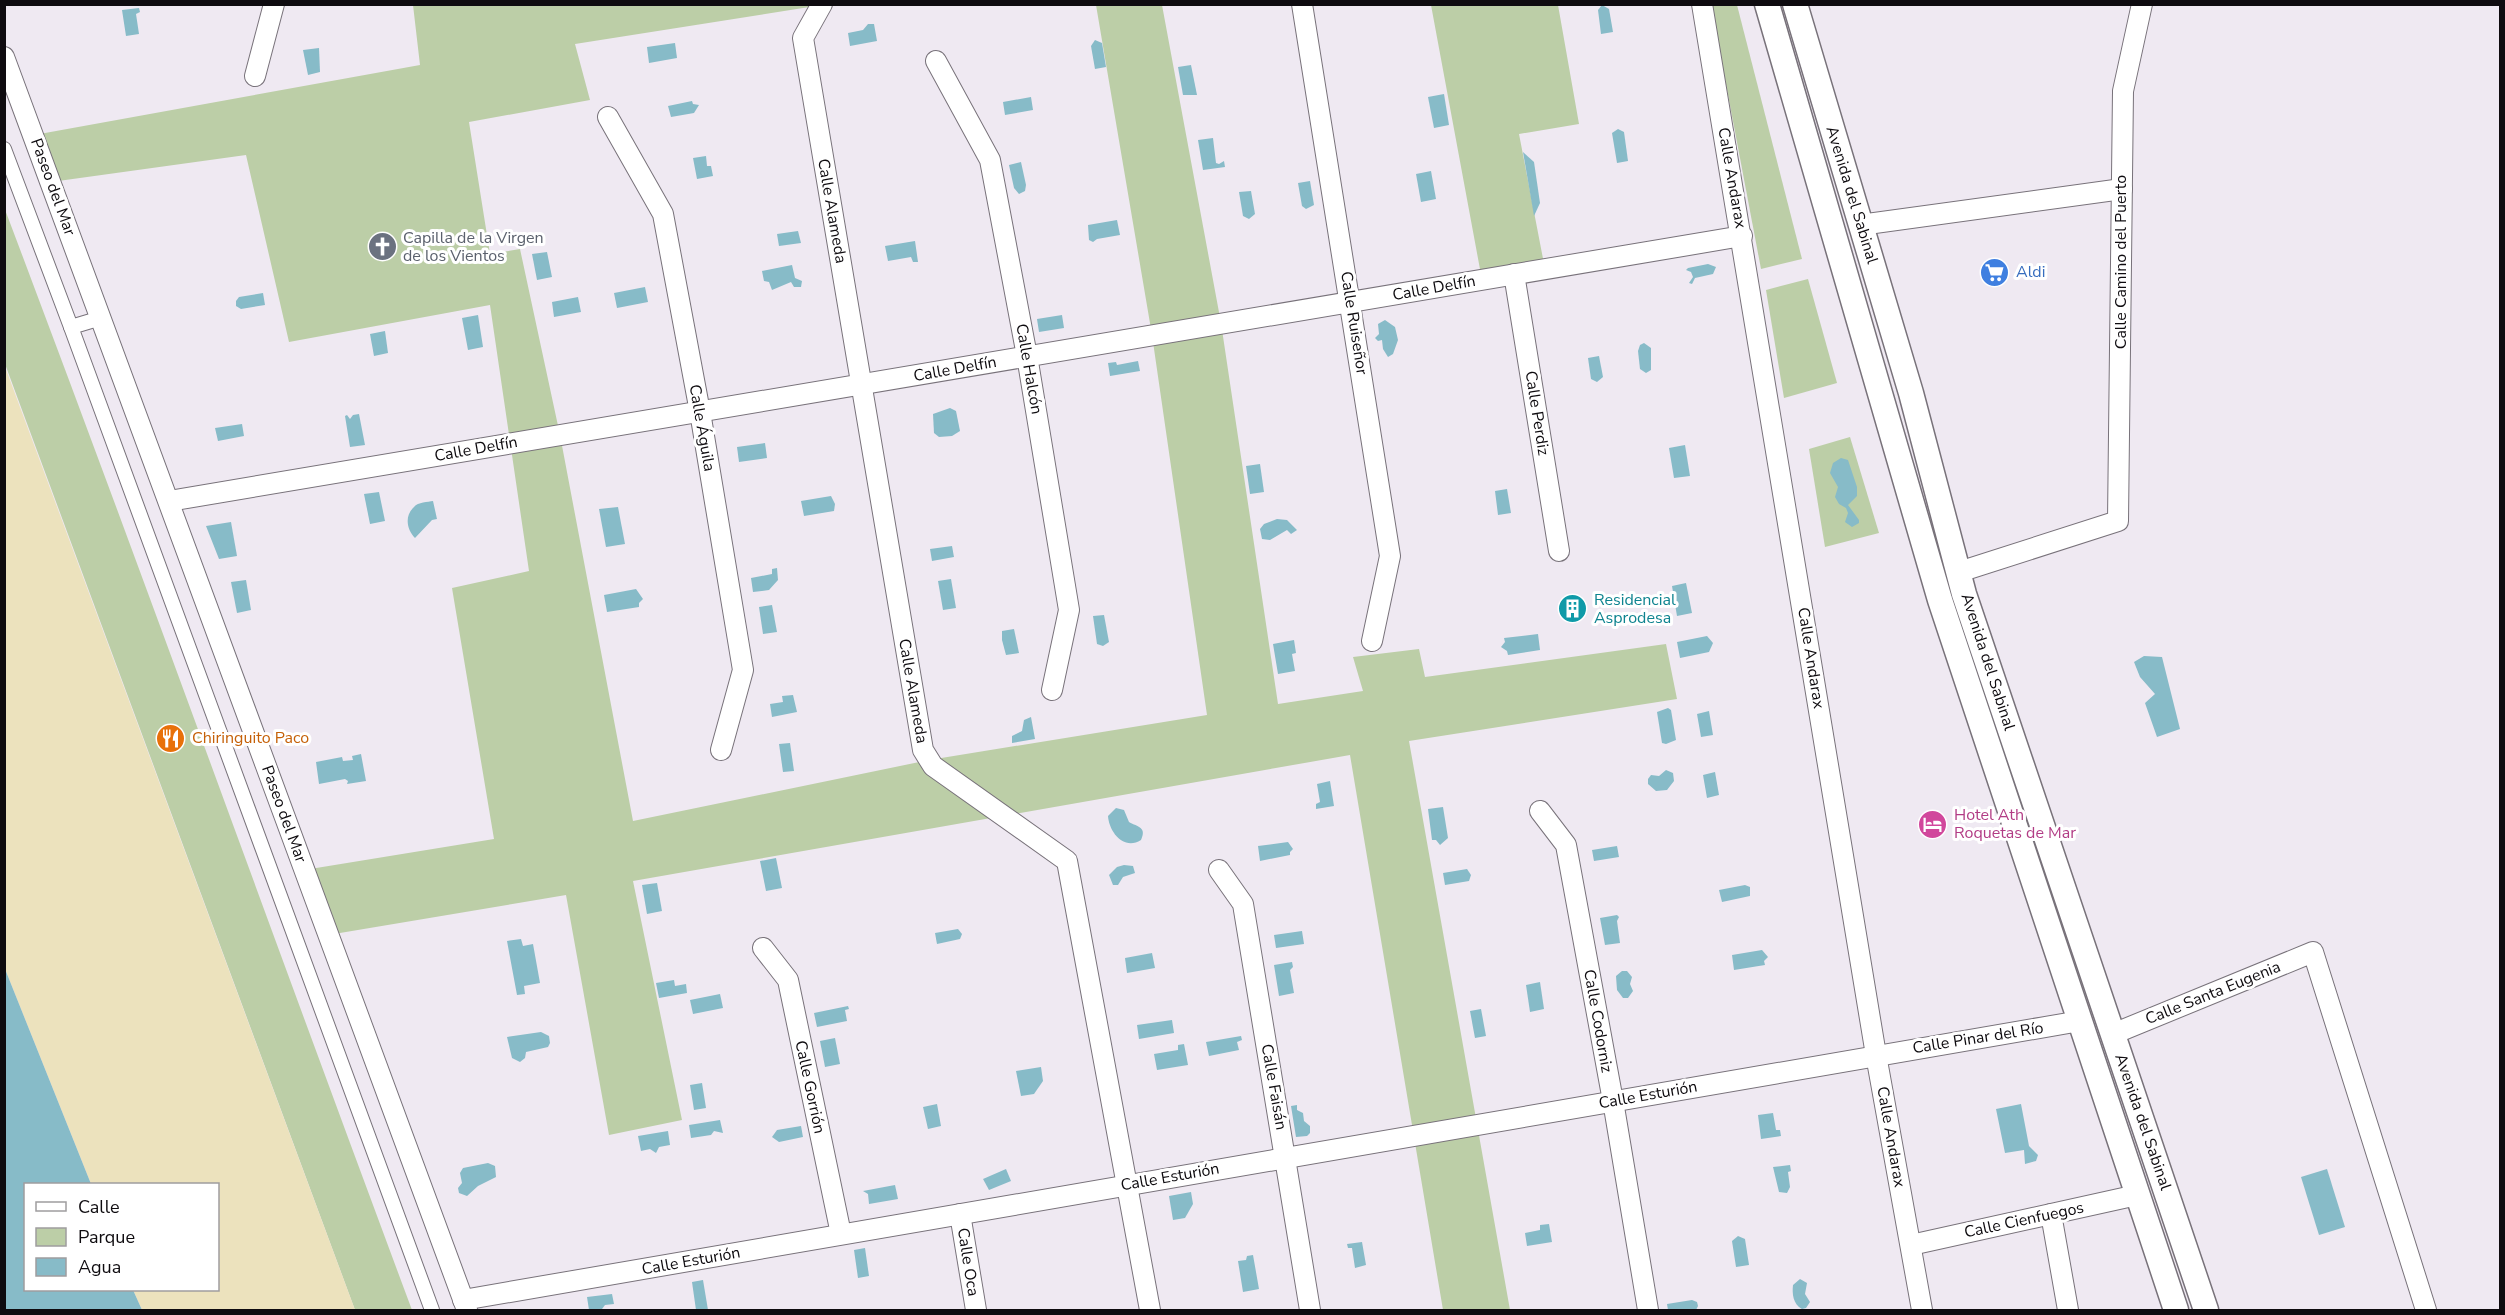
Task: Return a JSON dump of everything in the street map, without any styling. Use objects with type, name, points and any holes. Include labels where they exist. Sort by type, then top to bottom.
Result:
[{"type":"street","points":[[255,76],[274,4]]},
{"type":"street","name":"Calle Alameda","points":[[822,4],[803,38],[923,750],[933,766],[1067,861],[1150,1311]]},
{"type":"street","name":"Calle Ruiseñor","points":[[1302,4],[1390,556],[1372,641]]},
{"type":"street","name":"Calle Andarax","points":[[1702,4],[1876,1055],[1922,1311]]},
{"type":"street","name":"Avenida del Sabinal","points":[[1767,4],[1940,600],[2176,1311]]},
{"type":"street","name":"Avenida del Sabinal","points":[[1795,4],[1911,393],[1964,594],[2206,1311]]},
{"type":"street","name":"Calle Camino del Puerto","points":[[1959,572],[2118,521],[2123,91],[2142,4]]},
{"type":"street","name":"Paseo del Mar","points":[[4,57],[465,1305]]},
{"type":"street","name":"Calle Halcón","points":[[936,61],[990,160],[1027,356],[1069,610],[1052,690]]},
{"type":"street","name":"Calle Águila","points":[[608,117],[663,214],[700,412],[742,670],[721,750]]},
{"type":"street","name":"Paseo del Mar","points":[[4,149],[432,1311]]},
{"type":"street","points":[[1860,225],[2122,189]]},
{"type":"street","name":"Calle Delfín","points":[[169,501],[1742,236]]},
{"type":"street","name":"Calle Perdiz","points":[[1514,274],[1560,551]]},
{"type":"street","points":[[70,327],[101,318]]},
{"type":"street","name":"Calle Codorniz","points":[[1540,811],[1566,845],[1613,1101],[1648,1311]]},
{"type":"street","name":"Calle Faisán","points":[[1219,870],[1243,904],[1310,1311]]},
{"type":"street","name":"Calle Gorrión","points":[[763,948],[788,980],[841,1234]]},
{"type":"street","name":"Calle Santa Eugenia","points":[[2113,1034],[2313,952],[2426,1311]]},
{"type":"street","name":"Calle Pinar del Río","points":[[1876,1055],[2080,1022]]},
{"type":"street","name":"Calle Esturión","points":[[465,1305],[841,1234],[1876,1055]]},
{"type":"street","name":"Calle Cienfuegos","points":[[1911,1245],[2137,1195]]},
{"type":"street","name":"Calle Oca","points":[[960,1214],[976,1311]]},
{"type":"street","points":[[2051,1214],[2068,1311]]},
{"type":"green space","points":[[413,5],[822,5],[575,44],[590,100],[469,122],[490,254],[520,249],[560,435],[633,821],[929,760],[1207,715],[1152,335],[1096,5],[1162,5],[1221,323],[1278,704],[1363,691],[1353,657],[1419,649],[1425,677],[1666,644],[1677,699],[1409,741],[1510,1310],[1443,1310],[1350,755],[633,881],[682,1120],[609,1135],[566,895],[328,935],[304,870],[494,839],[452,588],[529,571],[490,305],[289,342],[246,155],[51,182],[34,135],[420,65]]},
{"type":"green space","points":[[1431,5],[1558,5],[1579,124],[1519,134],[1545,269],[1482,280]]},
{"type":"green space","points":[[1711,5],[1737,5],[1802,259],[1761,269]]},
{"type":"green space","points":[[4,207],[412,1310],[355,1310],[5,364]]},
{"type":"green space","points":[[1808,279],[1837,383],[1784,398],[1766,290]]},
{"type":"green space","points":[[1850,437],[1879,533],[1825,547],[1809,449]]},
{"type":"sand","points":[[4,364],[355,1310],[142,1310],[133,1291],[219,1291],[219,1183],[91,1183],[5,969]]},
{"type":"water","points":[[1602,5],[1609,9],[1613,32],[1601,34],[1598,10]]},
{"type":"water","points":[[139,8],[140,12],[136,14],[139,34],[126,36],[122,10]]},
{"type":"water","points":[[868,24],[874,24],[877,41],[850,46],[848,33],[863,30]]},
{"type":"water","points":[[1095,40],[1102,43],[1106,67],[1095,69],[1091,46]]},
{"type":"water","points":[[675,43],[677,58],[649,63],[647,47]]},
{"type":"water","points":[[319,48],[320,72],[308,75],[303,50]]},
{"type":"water","points":[[1191,65],[1197,95],[1183,95],[1178,67]]},
{"type":"water","points":[[1444,94],[1449,125],[1434,128],[1428,97]]},
{"type":"water","points":[[1031,97],[1033,110],[1005,115],[1003,102]]},
{"type":"water","points":[[692,101],[693,104],[699,105],[694,113],[671,117],[668,106]]},
{"type":"water","points":[[1618,129],[1624,132],[1628,161],[1617,163],[1612,133]]},
{"type":"water","points":[[1213,138],[1216,163],[1224,161],[1225,167],[1203,170],[1198,140]]},
{"type":"water","points":[[1523,152],[1534,162],[1540,203],[1534,216]]},
{"type":"water","points":[[706,156],[707,166],[711,166],[713,176],[697,179],[693,158]]},
{"type":"water","points":[[1021,162],[1026,185],[1025,191],[1019,194],[1014,188],[1009,165]]},
{"type":"water","points":[[1431,171],[1436,199],[1421,202],[1416,174]]},
{"type":"water","points":[[1310,181],[1314,205],[1306,209],[1302,206],[1298,183]]},
{"type":"water","points":[[1251,191],[1255,214],[1249,219],[1243,216],[1239,192]]},
{"type":"water","points":[[1117,220],[1120,235],[1097,239],[1093,242],[1089,240],[1088,225]]},
{"type":"water","points":[[798,231],[801,243],[779,246],[777,234]]},
{"type":"water","points":[[915,241],[918,262],[913,262],[911,257],[888,261],[885,246]]},
{"type":"water","points":[[547,252],[552,277],[537,280],[532,254]]},
{"type":"water","points":[[1708,264],[1716,267],[1713,274],[1695,278],[1692,284],[1689,283],[1693,277],[1691,272],[1686,270],[1688,268]]},
{"type":"water","points":[[792,265],[795,278],[802,281],[801,287],[794,287],[791,282],[772,290],[769,282],[764,281],[762,271]]},
{"type":"water","points":[[645,287],[648,302],[617,308],[614,293]]},
{"type":"water","points":[[263,293],[265,305],[241,309],[236,306],[239,297]]},
{"type":"water","points":[[578,297],[581,312],[554,317],[552,302]]},
{"type":"water","points":[[478,315],[483,347],[468,350],[462,318]]},
{"type":"water","points":[[1062,315],[1064,328],[1039,332],[1037,319]]},
{"type":"water","points":[[1385,320],[1395,327],[1398,340],[1393,354],[1388,357],[1383,349],[1382,340],[1378,341],[1375,338],[1379,334],[1378,324]]},
{"type":"water","points":[[385,331],[388,353],[374,356],[370,334]]},
{"type":"water","points":[[1644,343],[1651,348],[1651,370],[1646,373],[1640,369],[1638,351],[1640,345]]},
{"type":"water","points":[[1599,356],[1603,377],[1597,382],[1591,379],[1588,358]]},
{"type":"water","points":[[1138,361],[1140,371],[1110,376],[1108,363],[1116,362],[1117,365]]},
{"type":"water","points":[[950,408],[956,411],[960,431],[952,436],[939,437],[934,433],[933,414]]},
{"type":"water","points":[[359,414],[365,445],[350,447],[345,416],[347,415],[350,419],[353,415]]},
{"type":"water","points":[[242,424],[244,436],[218,441],[215,428]]},
{"type":"water","points":[[765,443],[767,458],[739,462],[737,447]]},
{"type":"water","points":[[1685,445],[1690,476],[1674,478],[1669,448]]},
{"type":"water","points":[[1841,458],[1848,460],[1857,487],[1857,496],[1848,505],[1859,520],[1859,523],[1852,527],[1845,522],[1848,513],[1835,497],[1838,487],[1830,473],[1833,463]]},
{"type":"water","points":[[1260,464],[1264,492],[1250,494],[1246,466]]},
{"type":"water","points":[[1507,489],[1511,513],[1498,515],[1495,491]]},
{"type":"water","points":[[379,492],[385,521],[370,524],[364,494]]},
{"type":"water","points":[[831,496],[835,504],[834,511],[804,516],[801,501]]},
{"type":"water","points":[[433,501],[437,519],[432,520],[415,538],[410,531],[409,515],[416,505]]},
{"type":"water","points":[[618,507],[625,544],[606,547],[599,509]]},
{"type":"water","points":[[1277,519],[1287,520],[1297,530],[1291,534],[1287,530],[1270,540],[1262,539],[1260,529],[1264,524]]},
{"type":"water","points":[[231,522],[237,556],[219,559],[206,526]]},
{"type":"water","points":[[952,546],[954,557],[932,561],[930,549]]},
{"type":"water","points":[[777,568],[778,580],[769,590],[753,592],[751,578],[772,574],[772,569]]},
{"type":"water","points":[[951,579],[956,608],[943,610],[938,581]]},
{"type":"water","points":[[246,580],[251,610],[237,613],[231,582]]},
{"type":"water","points":[[1686,583],[1692,613],[1677,616],[1672,586]]},
{"type":"water","points":[[636,589],[643,599],[639,607],[607,612],[604,595]]},
{"type":"water","points":[[772,605],[777,632],[763,634],[759,607]]},
{"type":"water","points":[[1104,615],[1109,642],[1103,646],[1097,644],[1093,616]]},
{"type":"water","points":[[1014,629],[1019,653],[1006,655],[1002,631]]},
{"type":"water","points":[[1538,634],[1540,650],[1508,655],[1507,651],[1501,647],[1505,642],[1504,638]]},
{"type":"water","points":[[1707,636],[1713,643],[1709,652],[1680,658],[1677,642]]},
{"type":"water","points":[[1294,640],[1296,653],[1292,654],[1295,671],[1278,674],[1273,644]]},
{"type":"water","points":[[2144,656],[2162,657],[2180,729],[2157,737],[2145,703],[2155,694],[2140,677],[2134,662]]},
{"type":"water","points":[[793,695],[797,712],[772,717],[770,704],[783,702],[782,696]]},
{"type":"water","points":[[1668,708],[1671,710],[1676,740],[1666,744],[1662,743],[1657,712]]},
{"type":"water","points":[[1709,711],[1713,735],[1701,737],[1697,714]]},
{"type":"water","points":[[1031,717],[1035,739],[1012,743],[1012,736],[1022,731],[1024,720]]},
{"type":"water","points":[[790,743],[794,771],[783,772],[779,744]]},
{"type":"water","points":[[361,754],[366,781],[347,784],[348,781],[345,779],[319,784],[316,762],[342,757],[343,761],[353,760],[352,756]]},
{"type":"water","points":[[1666,770],[1673,773],[1674,781],[1667,790],[1656,791],[1648,784],[1648,779],[1651,775],[1659,776]]},
{"type":"water","points":[[1715,772],[1719,795],[1707,798],[1703,775]]},
{"type":"water","points":[[1330,781],[1334,806],[1316,809],[1316,804],[1320,802],[1317,784]]},
{"type":"water","points":[[1443,807],[1448,838],[1440,845],[1436,840],[1432,840],[1428,809]]},
{"type":"water","points":[[1116,808],[1124,810],[1129,822],[1142,830],[1141,840],[1129,843],[1114,834],[1108,816]]},
{"type":"water","points":[[1288,842],[1293,849],[1290,855],[1260,861],[1258,846]]},
{"type":"water","points":[[1617,846],[1619,857],[1594,861],[1592,850]]},
{"type":"water","points":[[776,858],[782,888],[766,891],[760,861]]},
{"type":"water","points":[[1133,866],[1135,873],[1123,877],[1118,885],[1113,885],[1109,875],[1117,867]]},
{"type":"water","points":[[1467,869],[1471,875],[1469,881],[1445,885],[1443,873]]},
{"type":"water","points":[[657,883],[662,911],[647,914],[642,885]]},
{"type":"water","points":[[1745,885],[1750,887],[1750,896],[1722,902],[1719,890]]},
{"type":"water","points":[[1617,915],[1620,943],[1605,945],[1600,918]]},
{"type":"water","points":[[958,929],[962,934],[960,939],[937,944],[935,933]]},
{"type":"water","points":[[1302,931],[1304,944],[1276,948],[1274,935]]},
{"type":"water","points":[[521,939],[523,946],[533,944],[540,983],[524,986],[525,994],[517,995],[507,941]]},
{"type":"water","points":[[1762,950],[1768,957],[1764,961],[1765,965],[1734,970],[1732,955]]},
{"type":"water","points":[[1152,953],[1155,968],[1127,973],[1125,958]]},
{"type":"water","points":[[1292,962],[1293,967],[1290,970],[1294,993],[1279,996],[1274,965]]},
{"type":"water","points":[[5,969],[91,1183],[24,1183],[24,1291],[133,1291],[142,1310],[5,1310]]},
{"type":"water","points":[[1622,971],[1627,971],[1632,977],[1630,984],[1633,991],[1628,998],[1623,998],[1617,990],[1616,976]]},
{"type":"water","points":[[674,980],[675,986],[686,984],[687,993],[659,998],[656,983]]},
{"type":"water","points":[[1540,982],[1544,1009],[1530,1012],[1526,985]]},
{"type":"water","points":[[720,994],[723,1008],[693,1014],[690,1000]]},
{"type":"water","points":[[848,1006],[849,1009],[845,1010],[847,1021],[817,1027],[814,1013]]},
{"type":"water","points":[[1481,1009],[1486,1036],[1475,1038],[1470,1011]]},
{"type":"water","points":[[1172,1020],[1174,1033],[1139,1039],[1137,1025]]},
{"type":"water","points":[[541,1032],[549,1036],[548,1047],[526,1052],[525,1058],[520,1062],[512,1058],[507,1037]]},
{"type":"water","points":[[1241,1036],[1242,1040],[1237,1042],[1239,1050],[1209,1056],[1206,1042]]},
{"type":"water","points":[[835,1038],[840,1064],[825,1067],[820,1041]]},
{"type":"water","points":[[1184,1044],[1188,1065],[1157,1070],[1154,1054],[1178,1050],[1178,1045]]},
{"type":"water","points":[[1041,1067],[1043,1081],[1034,1094],[1021,1096],[1016,1071]]},
{"type":"water","points":[[702,1083],[706,1108],[694,1110],[690,1085]]},
{"type":"water","points":[[937,1104],[941,1126],[928,1129],[923,1107]]},
{"type":"water","points":[[2021,1104],[2029,1146],[2038,1155],[2036,1161],[2025,1164],[2024,1150],[2005,1153],[1996,1109]]},
{"type":"water","points":[[1297,1105],[1297,1110],[1303,1113],[1304,1121],[1310,1126],[1310,1133],[1307,1136],[1296,1137],[1291,1106]]},
{"type":"water","points":[[1773,1113],[1776,1130],[1780,1130],[1781,1136],[1761,1139],[1758,1115]]},
{"type":"water","points":[[720,1120],[723,1133],[714,1131],[711,1135],[691,1138],[689,1125]]},
{"type":"water","points":[[801,1126],[803,1137],[779,1142],[772,1137],[777,1130]]},
{"type":"water","points":[[668,1131],[670,1145],[659,1147],[656,1153],[650,1149],[641,1151],[638,1136]]},
{"type":"water","points":[[488,1163],[495,1166],[496,1177],[478,1186],[467,1196],[459,1193],[458,1188],[462,1183],[460,1173],[463,1168]]},
{"type":"water","points":[[1790,1165],[1791,1171],[1788,1172],[1790,1187],[1787,1193],[1779,1192],[1773,1167]]},
{"type":"water","points":[[1006,1169],[1011,1181],[989,1190],[983,1179]]},
{"type":"water","points":[[2327,1169],[2345,1227],[2319,1235],[2301,1177]]},
{"type":"water","points":[[895,1185],[898,1199],[869,1204],[868,1194],[863,1191]]},
{"type":"water","points":[[1191,1192],[1193,1204],[1185,1218],[1173,1220],[1169,1196]]},
{"type":"water","points":[[1549,1224],[1552,1242],[1527,1246],[1525,1233],[1540,1230],[1540,1225]]},
{"type":"water","points":[[1738,1236],[1745,1239],[1749,1265],[1736,1267],[1732,1241]]},
{"type":"water","points":[[1362,1242],[1366,1265],[1355,1268],[1352,1248],[1348,1248],[1347,1244]]},
{"type":"water","points":[[865,1248],[869,1276],[858,1278],[854,1250]]},
{"type":"water","points":[[1253,1255],[1259,1289],[1243,1292],[1238,1261],[1246,1260],[1247,1256]]},
{"type":"water","points":[[1800,1279],[1807,1283],[1805,1294],[1810,1302],[1806,1308],[1802,1309],[1795,1302],[1793,1292],[1793,1285]]},
{"type":"water","points":[[703,1280],[708,1310],[696,1310],[692,1282]]},
{"type":"water","points":[[612,1294],[614,1304],[605,1305],[602,1309],[589,1310],[587,1297]]},
{"type":"water","points":[[1692,1300],[1697,1302],[1696,1310],[1668,1310],[1667,1304]]},
{"type":"place","name":"Capilla de la Virgen de los Vientos","points":[[382,247]]},
{"type":"place","name":"Aldi","points":[[1995,272]]},
{"type":"place","name":"Residencial Asprodesa","points":[[1573,609]]},
{"type":"place","name":"Chiringuito Paco","points":[[171,738]]},
{"type":"place","name":"Hotel Ath Roquetas de Mar","points":[[1933,824]]}]
